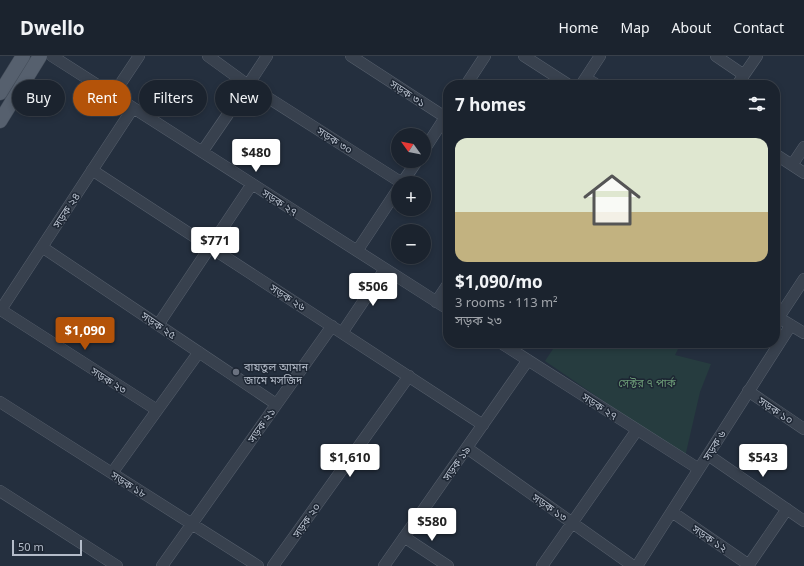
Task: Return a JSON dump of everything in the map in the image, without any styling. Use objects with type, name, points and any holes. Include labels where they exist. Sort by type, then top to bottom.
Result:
[{"type":"main road","points":[[0,93],[23,56]]},
{"type":"main road","points":[[0,121],[40,56]]},
{"type":"street","name":"সড়ক ২৭","points":[[52,56],[89,80]]},
{"type":"street","points":[[124,80],[140,56]]},
{"type":"street","name":"সড়ক ৩০","points":[[208,56],[241,80]]},
{"type":"street","points":[[251,80],[267,56]]},
{"type":"street","name":"সড়ক ৩১","points":[[351,56],[443,113]]},
{"type":"street","points":[[524,56],[561,80]]},
{"type":"street","points":[[584,80],[600,56]]},
{"type":"street","points":[[716,56],[744,75]]},
{"type":"street","points":[[741,80],[757,56]]},
{"type":"street","points":[[469,80],[481,57]]},
{"type":"street","name":"সড়ক ৩০","points":[[272,100],[391,176]]},
{"type":"street","name":"সড়ক ২৭","points":[[133,108],[443,306]]},
{"type":"street","name":"সড়ক ২৪","points":[[0,311],[4,298],[42,247],[133,108]]},
{"type":"street","points":[[202,152],[227,116]]},
{"type":"street","points":[[431,139],[443,121]]},
{"type":"street","points":[[792,166],[804,147]]},
{"type":"street","points":[[780,159],[804,173]]},
{"type":"street","name":"সড়ক ২৬","points":[[92,170],[483,424]]},
{"type":"street","points":[[158,325],[252,184]]},
{"type":"street","points":[[357,251],[391,200]]},
{"type":"street","name":"সড়ক ২৫","points":[[42,247],[276,404]]},
{"type":"street","points":[[342,333],[385,269]]},
{"type":"street","points":[[780,312],[804,279]]},
{"type":"street","points":[[436,302],[443,292]]},
{"type":"street","name":"সড়ক ২৩","points":[[0,311],[157,410]]},
{"type":"street","points":[[780,318],[804,334]]},
{"type":"street","name":"সড়ক ৬","points":[[780,342],[791,325]]},
{"type":"street","name":"সড়ক ২১","points":[[162,566],[332,326]]},
{"type":"street","name":"সড়ক ২৭","points":[[509,348],[699,469]]},
{"type":"street","name":"সড়ক ৬","points":[[637,566],[776,348]]},
{"type":"street","points":[[112,473],[199,352]]},
{"type":"street","name":"সড়ক ১৯","points":[[384,566],[528,360]]},
{"type":"street","name":"সড়ক ২০","points":[[274,566],[409,376]]},
{"type":"street","name":"সড়ক ১০","points":[[748,392],[804,429]]},
{"type":"street","name":"সড়ক ১৮","points":[[0,402],[258,566]]},
{"type":"street","points":[[542,566],[637,430]]},
{"type":"street","name":"সড়ক ১৩","points":[[467,448],[633,566]]},
{"type":"street","points":[[708,455],[804,520]]},
{"type":"street","points":[[0,491],[117,566]]},
{"type":"street","points":[[749,565],[787,509]]},
{"type":"street","name":"সড়ক ১২","points":[[672,512],[749,565]]},
{"type":"street","points":[[404,538],[448,566]]},
{"type":"green space","name":"সেক্টর ৭ পার্ক","points":[[554,348],[678,348],[675,355],[711,364],[700,392],[685,457],[545,361]]},
{"type":"place","name":"বায়তুল আমান জামে মসজিদ","points":[[236,372]]}]
